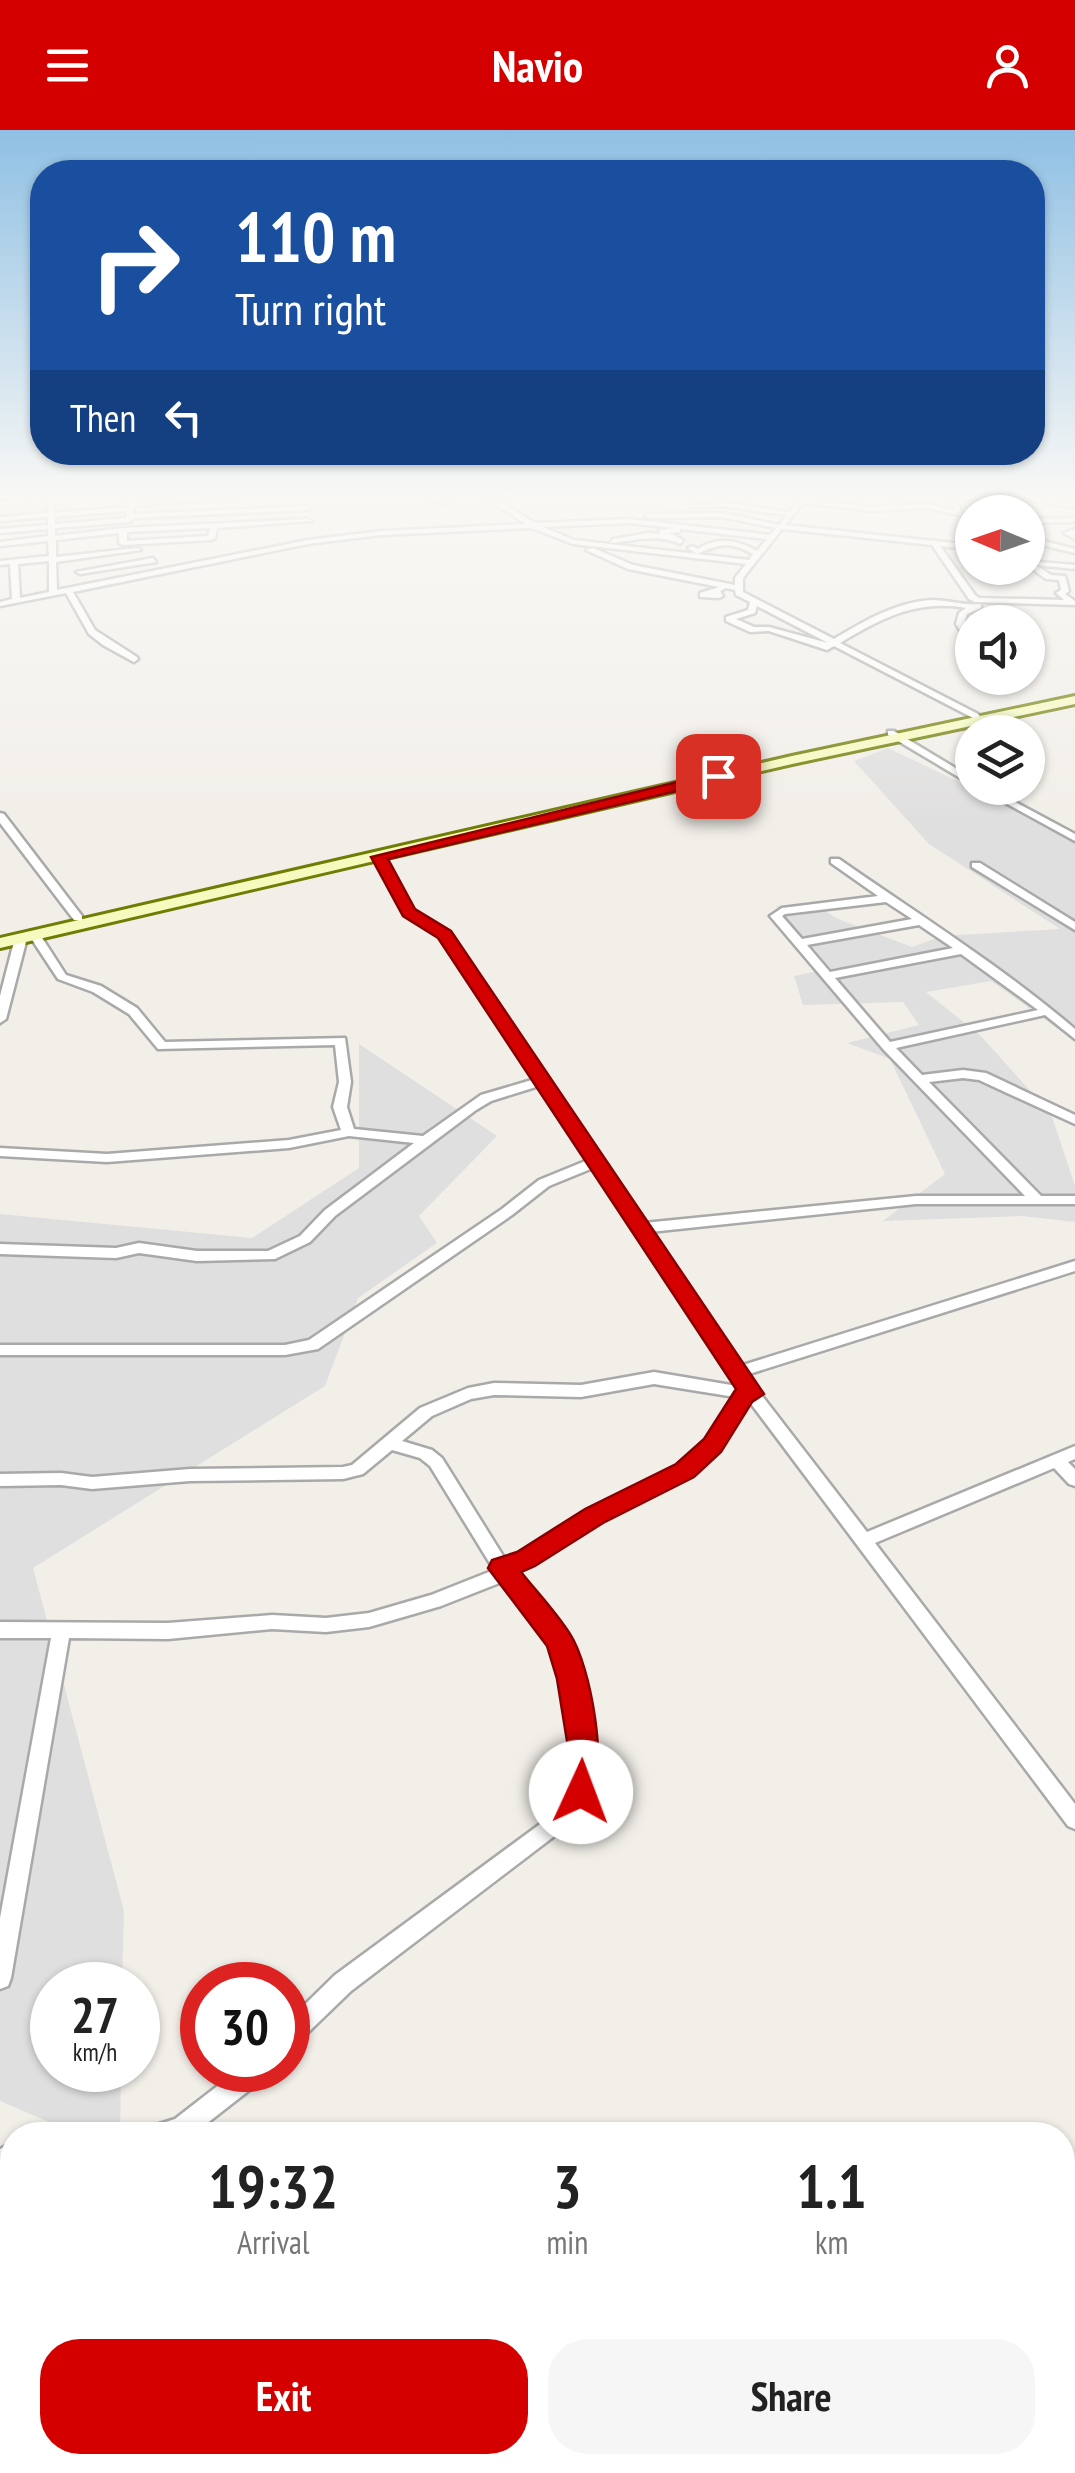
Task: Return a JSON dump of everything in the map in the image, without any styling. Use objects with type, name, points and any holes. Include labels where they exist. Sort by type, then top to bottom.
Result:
[{"type":"main road","points":[[980,715],[1075,697]]},
{"type":"main road","points":[[0,939],[78,918],[1075,697]]},
{"type":"main road","points":[[0,939],[379,857],[955,721]]},
{"type":"street","points":[[74,602],[90,631],[134,659]]},
{"type":"street","points":[[754,602],[752,611],[729,619],[754,630],[769,629],[827,647],[872,618],[911,602]]},
{"type":"street","points":[[755,602],[973,715]]},
{"type":"street","points":[[894,736],[955,772]]},
{"type":"street","points":[[1014,805],[1075,838]]},
{"type":"street","points":[[0,816],[78,918]]},
{"type":"street","points":[[379,857],[408,912],[444,934],[749,1393],[1075,1820]]},
{"type":"street","points":[[835,861],[1048,1011],[1075,1035]]},
{"type":"street","points":[[976,865],[1075,927]]},
{"type":"street","points":[[888,898],[777,914],[796,943],[887,1046],[1037,1200]]},
{"type":"street","points":[[796,943],[922,921]]},
{"type":"street","points":[[0,1020],[28,936]]},
{"type":"street","points":[[28,936],[62,977],[97,988],[133,1011],[162,1046],[342,1041],[345,1082],[340,1107],[349,1132]]},
{"type":"street","points":[[825,976],[962,950]]},
{"type":"street","points":[[887,1046],[1048,1011]]},
{"type":"street","points":[[920,1079],[982,1076],[1075,1120]]},
{"type":"street","points":[[0,1249],[116,1252],[139,1248],[196,1256],[270,1256],[305,1240],[330,1213],[486,1098],[542,1081]]},
{"type":"street","points":[[0,1152],[107,1158],[289,1144],[349,1132],[428,1141]]},
{"type":"street","points":[[0,1350],[284,1350],[313,1345],[475,1235],[544,1182],[596,1162]]},
{"type":"street","points":[[640,1228],[916,1200],[1075,1200]]},
{"type":"street","points":[[736,1372],[1075,1266]]},
{"type":"street","points":[[0,1480],[61,1479],[92,1484],[190,1475],[343,1473],[357,1470],[426,1412],[468,1394],[494,1389],[581,1391],[654,1378],[749,1393]]},
{"type":"street","points":[[0,1630],[168,1631],[272,1622],[326,1625],[369,1620],[435,1602],[526,1559],[594,1516],[685,1470],[712,1446],[749,1393]]},
{"type":"street","points":[[310,2015],[343,1983],[558,1822],[581,1792],[586,1766],[571,1679],[560,1641],[503,1570],[477,1521],[436,1462],[426,1454],[388,1443]]},
{"type":"street","points":[[863,1541],[1075,1452]]},
{"type":"street","points":[[1056,1459],[1075,1480]]},
{"type":"street","points":[[0,1978],[61,1631]]},
{"type":"street","points":[[190,2122],[228,2092]]},
{"type":"shaded area","points":[[888,748],[955,780],[955,805],[1008,805],[1075,837],[1075,1041],[991,981],[926,992],[981,1036],[1051,1114],[1075,1186],[1075,1222],[1022,1216],[883,1221],[945,1174],[890,1059],[847,1043],[919,1025],[903,1002],[803,1005],[794,976],[822,970],[776,906],[812,903],[838,919],[912,947],[942,936],[1060,929],[929,844],[854,761]]},
{"type":"shaded area","points":[[359,1044],[497,1136],[419,1216],[437,1243],[358,1298],[325,1386],[33,1568],[124,1911],[123,1962],[30,1962],[30,2092],[121,2092],[120,2122],[49,2122],[0,2101],[0,1214],[252,1238],[359,1168]]},
{"type":"route","points":[[581,1792],[586,1766],[571,1679],[560,1641],[502,1568],[526,1559],[594,1516],[685,1470],[712,1446],[746,1393],[752,1394],[444,934],[408,912],[379,857],[718,776]]}]
